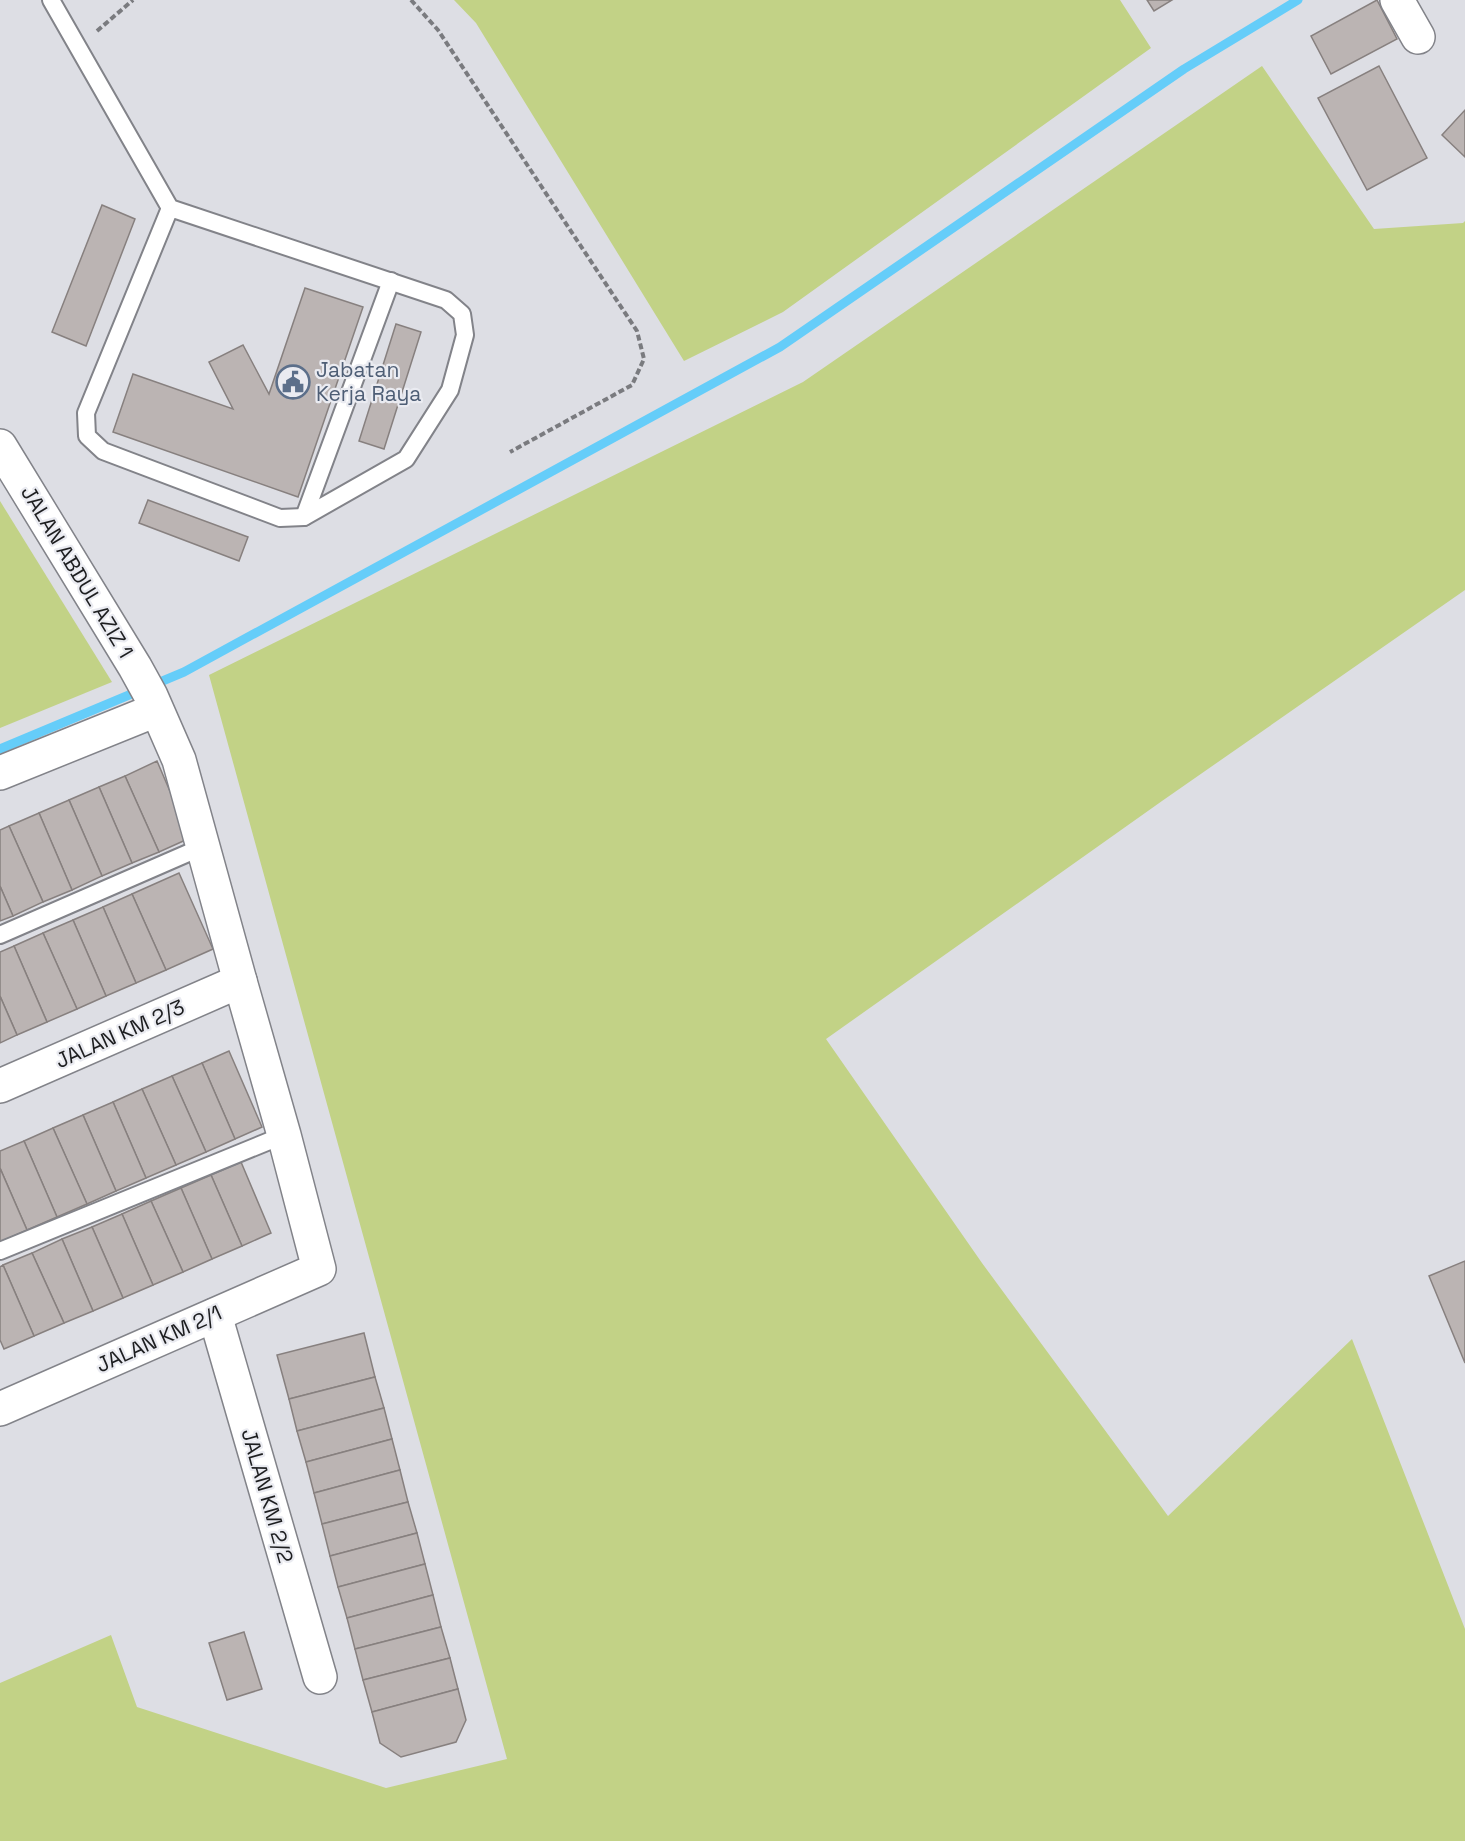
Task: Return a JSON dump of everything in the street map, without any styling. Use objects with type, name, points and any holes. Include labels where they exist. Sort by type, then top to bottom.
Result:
[{"type":"street","points":[[1397,0],[1418,38]]},
{"type":"street","name":"JALAN ABDUL AZIZ 1","points":[[0,446],[135,667],[179,760],[319,1269]]},
{"type":"street","points":[[0,773],[153,703]]},
{"type":"street","name":"JALAN KM 2/3","points":[[0,1086],[240,981]]},
{"type":"street","name":"JALAN KM 2/1","points":[[0,1410],[319,1269]]},
{"type":"street","name":"JALAN KM 2/2","points":[[215,1315],[320,1677]]},
{"type":"lane","points":[[51,0],[170,208],[446,300],[462,314],[465,335],[450,390],[406,459],[304,517],[280,518],[103,450],[87,436],[86,413],[170,208]]},
{"type":"lane","points":[[304,517],[391,281]]},
{"type":"lane","points":[[0,935],[202,847]]},
{"type":"lane","points":[[0,1251],[284,1135]]},
{"type":"path","points":[[78,47],[133,0]]},
{"type":"path","points":[[411,0],[438,30],[637,331],[644,359],[632,385],[510,452]]},
{"type":"green space","points":[[454,0],[1120,0],[1151,48],[783,312],[684,361],[476,23]]},
{"type":"green space","points":[[1262,66],[1374,229],[1463,223],[1465,221],[1465,590],[826,1039],[982,1263],[1168,1516],[1352,1339],[1465,1629],[1465,1841],[0,1841],[0,1683],[111,1635],[137,1707],[386,1788],[507,1759],[209,675],[803,382]]},
{"type":"green space","points":[[0,501],[112,682],[0,728]]},
{"type":"building","points":[[1147,0],[1172,0],[1154,11]]},
{"type":"building","points":[[1377,0],[1397,39],[1331,74],[1311,36]]},
{"type":"building","points":[[1379,66],[1427,158],[1367,190],[1318,98]]},
{"type":"building","points":[[1465,110],[1465,157],[1442,135]]},
{"type":"building","points":[[102,205],[135,219],[86,346],[52,332]]},
{"type":"building","points":[[305,288],[363,307],[298,497],[113,432],[133,374],[233,409],[209,362],[243,345],[269,394]]},
{"type":"building","points":[[396,324],[421,332],[384,449],[359,441]]},
{"type":"building","points":[[148,500],[248,537],[239,561],[139,523]]},
{"type":"building","points":[[157,761],[190,838],[159,852],[125,776]]},
{"type":"building","points":[[125,776],[159,852],[132,863],[99,787]]},
{"type":"building","points":[[99,787],[132,863],[102,876],[69,800]]},
{"type":"building","points":[[69,800],[102,876],[72,890],[39,813]]},
{"type":"building","points":[[39,813],[72,890],[43,902],[9,826]]},
{"type":"building","points":[[9,826],[43,902],[13,916],[0,886],[0,830]]},
{"type":"building","points":[[179,873],[213,949],[166,970],[132,894]]},
{"type":"building","points":[[0,886],[13,916],[0,921]]},
{"type":"building","points":[[132,894],[166,970],[136,983],[103,907]]},
{"type":"building","points":[[103,907],[136,983],[106,996],[73,920]]},
{"type":"building","points":[[73,920],[106,996],[77,1009],[43,933]]},
{"type":"building","points":[[43,933],[77,1009],[47,1022],[14,946]]},
{"type":"building","points":[[14,946],[47,1022],[17,1035],[0,996],[0,952]]},
{"type":"building","points":[[0,996],[17,1035],[0,1043]]},
{"type":"building","points":[[229,1051],[262,1127],[235,1139],[202,1063]]},
{"type":"building","points":[[202,1063],[235,1139],[206,1152],[172,1076]]},
{"type":"building","points":[[172,1076],[206,1152],[176,1165],[142,1089]]},
{"type":"building","points":[[142,1089],[176,1165],[146,1178],[113,1102]]},
{"type":"building","points":[[113,1102],[146,1178],[116,1191],[83,1115]]},
{"type":"building","points":[[83,1115],[116,1191],[87,1204],[53,1128]]},
{"type":"building","points":[[53,1128],[87,1204],[57,1217],[24,1141]]},
{"type":"building","points":[[24,1141],[57,1217],[27,1230],[0,1168],[0,1151]]},
{"type":"building","points":[[241,1162],[271,1233],[242,1246],[211,1175]]},
{"type":"building","points":[[0,1168],[27,1230],[0,1242]]},
{"type":"building","points":[[211,1175],[242,1246],[212,1259],[181,1188]]},
{"type":"building","points":[[181,1188],[212,1259],[183,1272],[151,1201]]},
{"type":"building","points":[[151,1201],[183,1272],[153,1285],[122,1214]]},
{"type":"building","points":[[122,1214],[153,1285],[123,1298],[92,1227]]},
{"type":"building","points":[[92,1227],[123,1298],[93,1311],[62,1239]]},
{"type":"building","points":[[62,1239],[93,1311],[64,1323],[32,1253]]},
{"type":"building","points":[[32,1253],[64,1323],[34,1336],[3,1265]]},
{"type":"building","points":[[1465,1261],[1465,1363],[1429,1276]]},
{"type":"building","points":[[3,1265],[34,1336],[4,1349],[0,1340],[0,1267]]},
{"type":"building","points":[[364,1333],[375,1377],[289,1399],[277,1355]]},
{"type":"building","points":[[375,1377],[384,1408],[297,1431],[289,1399]]},
{"type":"building","points":[[384,1408],[392,1439],[306,1462],[297,1431]]},
{"type":"building","points":[[392,1439],[400,1470],[314,1493],[306,1462]]},
{"type":"building","points":[[400,1470],[408,1502],[322,1524],[314,1493]]},
{"type":"building","points":[[408,1502],[417,1533],[330,1556],[322,1524]]},
{"type":"building","points":[[417,1533],[425,1564],[338,1587],[330,1556]]},
{"type":"building","points":[[425,1564],[433,1595],[347,1618],[338,1587]]},
{"type":"building","points":[[433,1595],[441,1627],[355,1649],[347,1618]]},
{"type":"building","points":[[441,1627],[450,1658],[363,1680],[355,1649]]},
{"type":"building","points":[[244,1632],[262,1689],[227,1700],[209,1643]]},
{"type":"building","points":[[450,1658],[458,1689],[372,1712],[363,1680]]},
{"type":"building","points":[[458,1689],[466,1720],[456,1742],[401,1757],[380,1743],[372,1712]]},
{"type":"waterway","points":[[0,749],[184,672],[780,347],[1184,69],[1298,0]]},
{"type":"place","name":"Jabatan Kerja Raya","points":[[293,382]]}]
